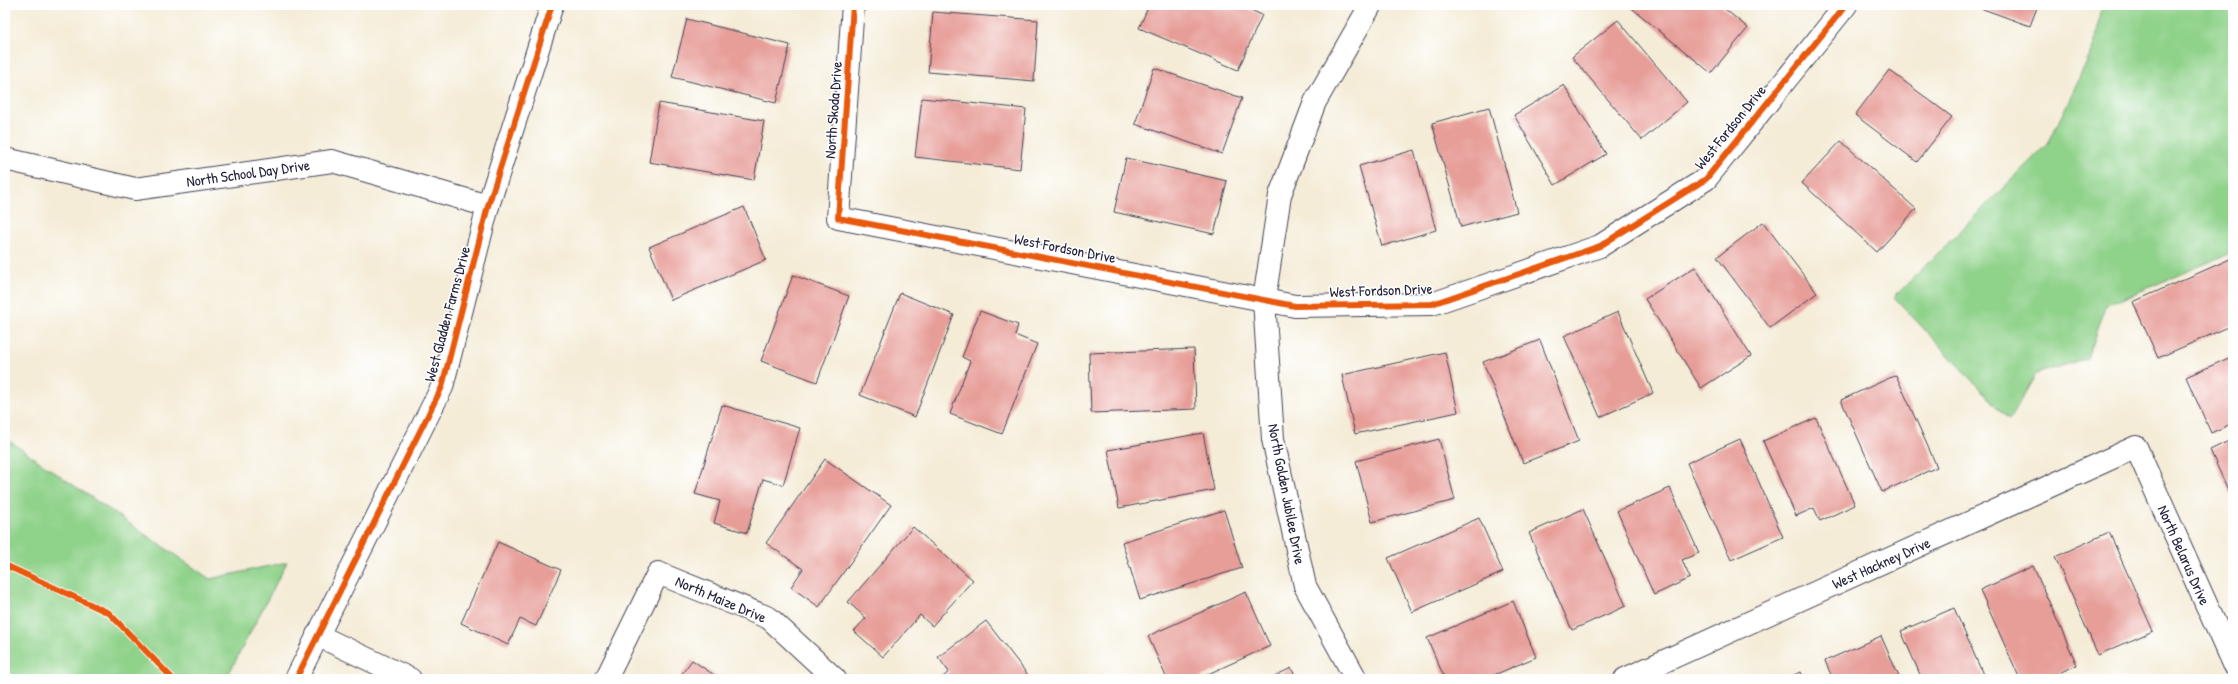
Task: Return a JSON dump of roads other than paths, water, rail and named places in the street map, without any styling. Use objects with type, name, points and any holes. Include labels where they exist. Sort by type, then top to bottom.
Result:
[{"type":"street","name":"West Gladden Farms Drive","points":[[296,679],[442,387],[488,206],[552,5]]},
{"type":"street","name":"North Skoda Drive","points":[[838,218],[853,5]]},
{"type":"street","name":"West Fordson Drive","points":[[838,218],[1295,306],[1432,304],[1600,246],[1706,179],[1846,5]]},
{"type":"street","name":"North Golden Jubilee Drive","points":[[1356,679],[1305,586],[1273,439],[1264,300],[1280,195],[1314,102],[1370,6]]},
{"type":"street","name":"North School Day Drive","points":[[5,159],[135,189],[332,161],[488,206]]},
{"type":"street","name":"North Belarus Drive","points":[[2136,447],[2233,664]]},
{"type":"street","name":"West Hackney Drive","points":[[1625,679],[2136,447]]},
{"type":"street","name":"North Maize Drive","points":[[606,679],[658,573],[769,618],[835,679]]},
{"type":"street","points":[[318,635],[410,679]]}]
